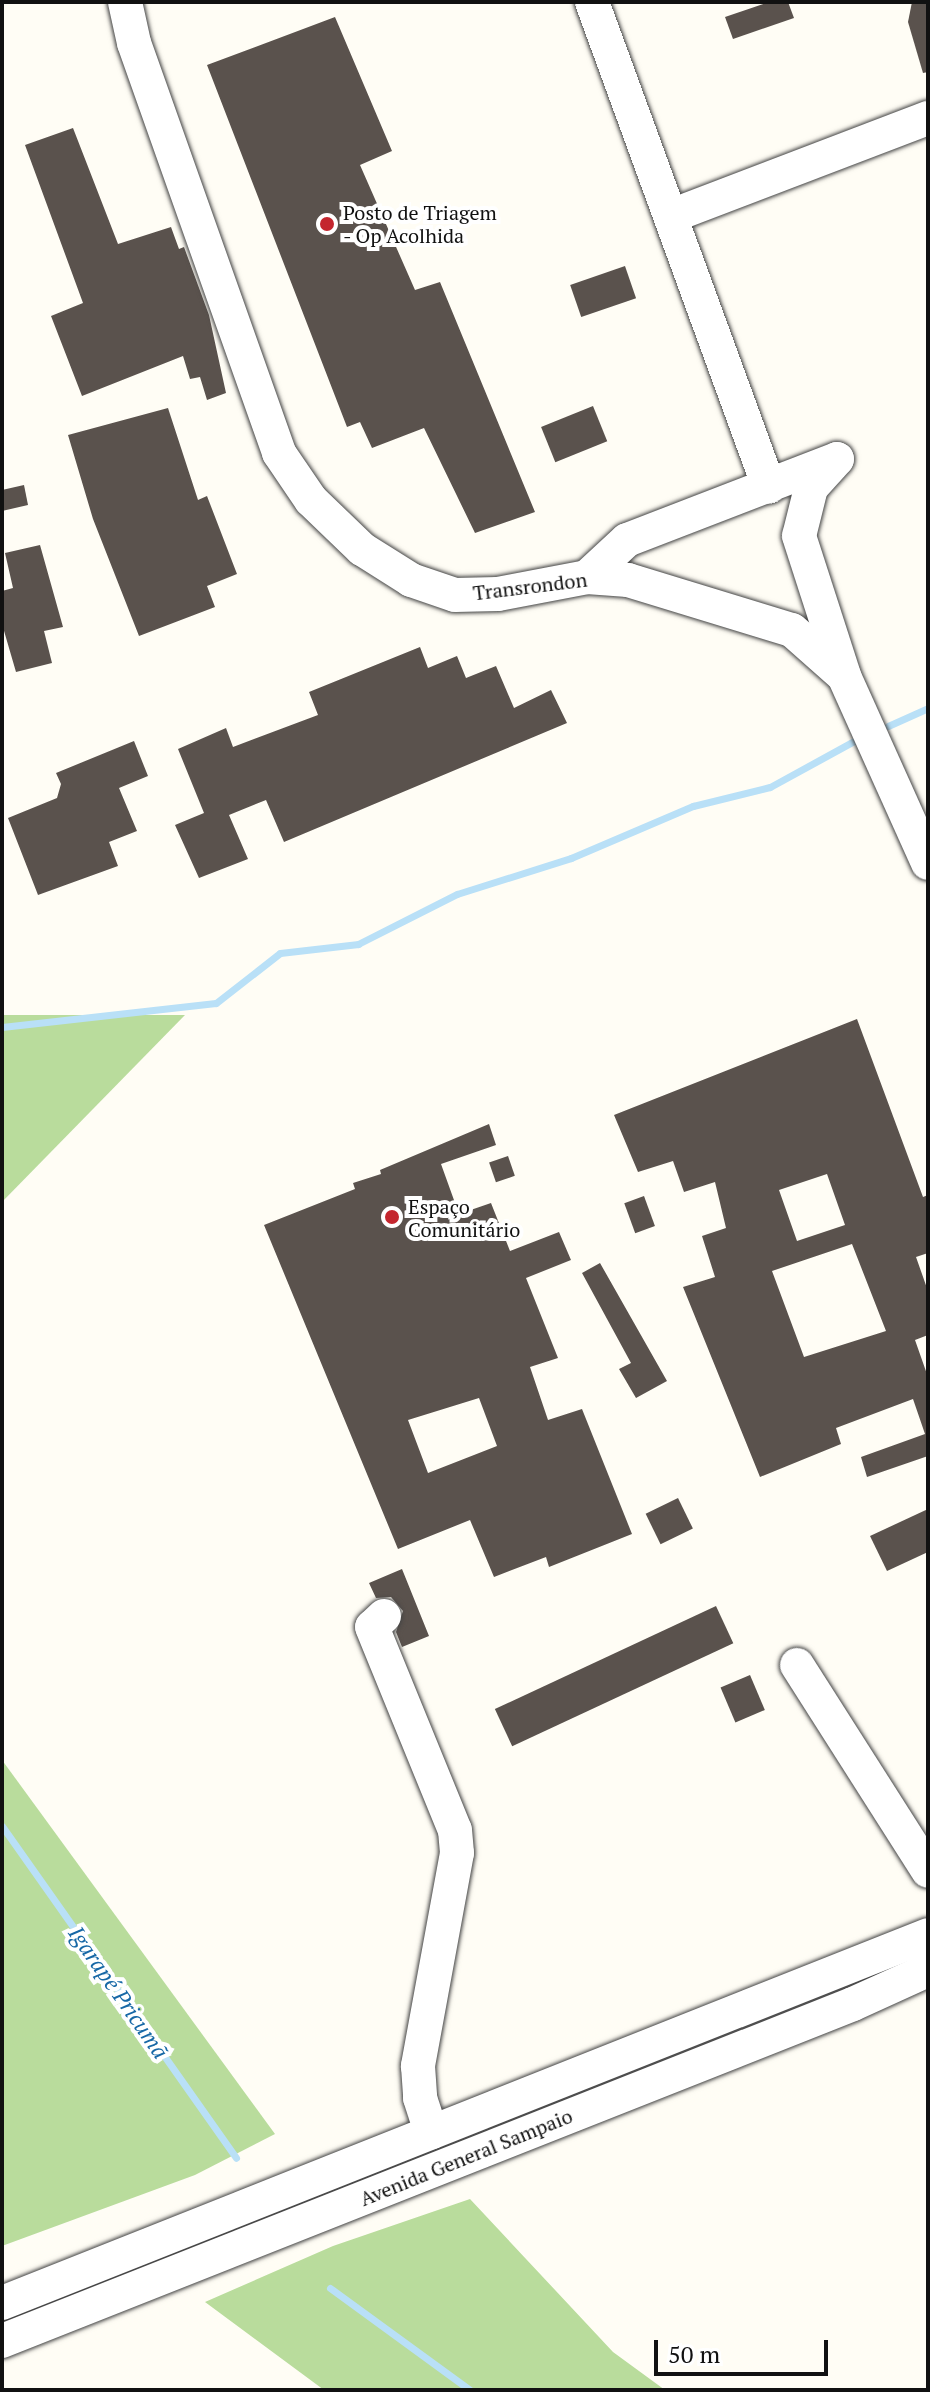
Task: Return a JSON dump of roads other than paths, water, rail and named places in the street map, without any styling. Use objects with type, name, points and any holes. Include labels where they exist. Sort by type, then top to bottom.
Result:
[{"type":"street","name":"Transrondon","points":[[125,2],[134,43],[279,453],[311,500],[362,549],[411,580],[455,595],[498,594],[587,577],[669,588],[792,630],[844,676],[928,863]]},
{"type":"street","points":[[592,2],[769,487]]},
{"type":"street","points":[[671,216],[928,118]]},
{"type":"street","points":[[587,577],[627,540],[837,459],[811,488],[799,536],[844,676]]},
{"type":"street","points":[[384,1616],[372,1627],[455,1830],[457,1853],[418,2066],[420,2098],[431,2132]]},
{"type":"street","points":[[797,1665],[928,1871]]},
{"type":"street","name":"Avenida General Sampaio","points":[[2,2303],[928,1935]]},
{"type":"street","points":[[840,1970],[853,2004]]},
{"type":"street","name":"Avenida General Sampaio","points":[[2,2341],[853,2004],[928,1970]]},
{"type":"street","points":[[331,2172],[345,2205]]},
{"type":"waterway","points":[[888,726],[928,708]]},
{"type":"waterway","points":[[2,1027],[216,1003],[280,953],[358,944],[457,894],[571,858],[693,806],[770,787],[854,741]]},
{"type":"waterway","name":"Igarapé Pricumã","points":[[2,1826],[236,2158]]},
{"type":"waterway","name":"Igarapé Pricumã","points":[[330,2288],[470,2390]]},
{"type":"place","name":"Posto de Triagem - Op Acolhida","points":[[327,224]]},
{"type":"place","name":"Espaço Comunitário","points":[[392,1217]]}]
